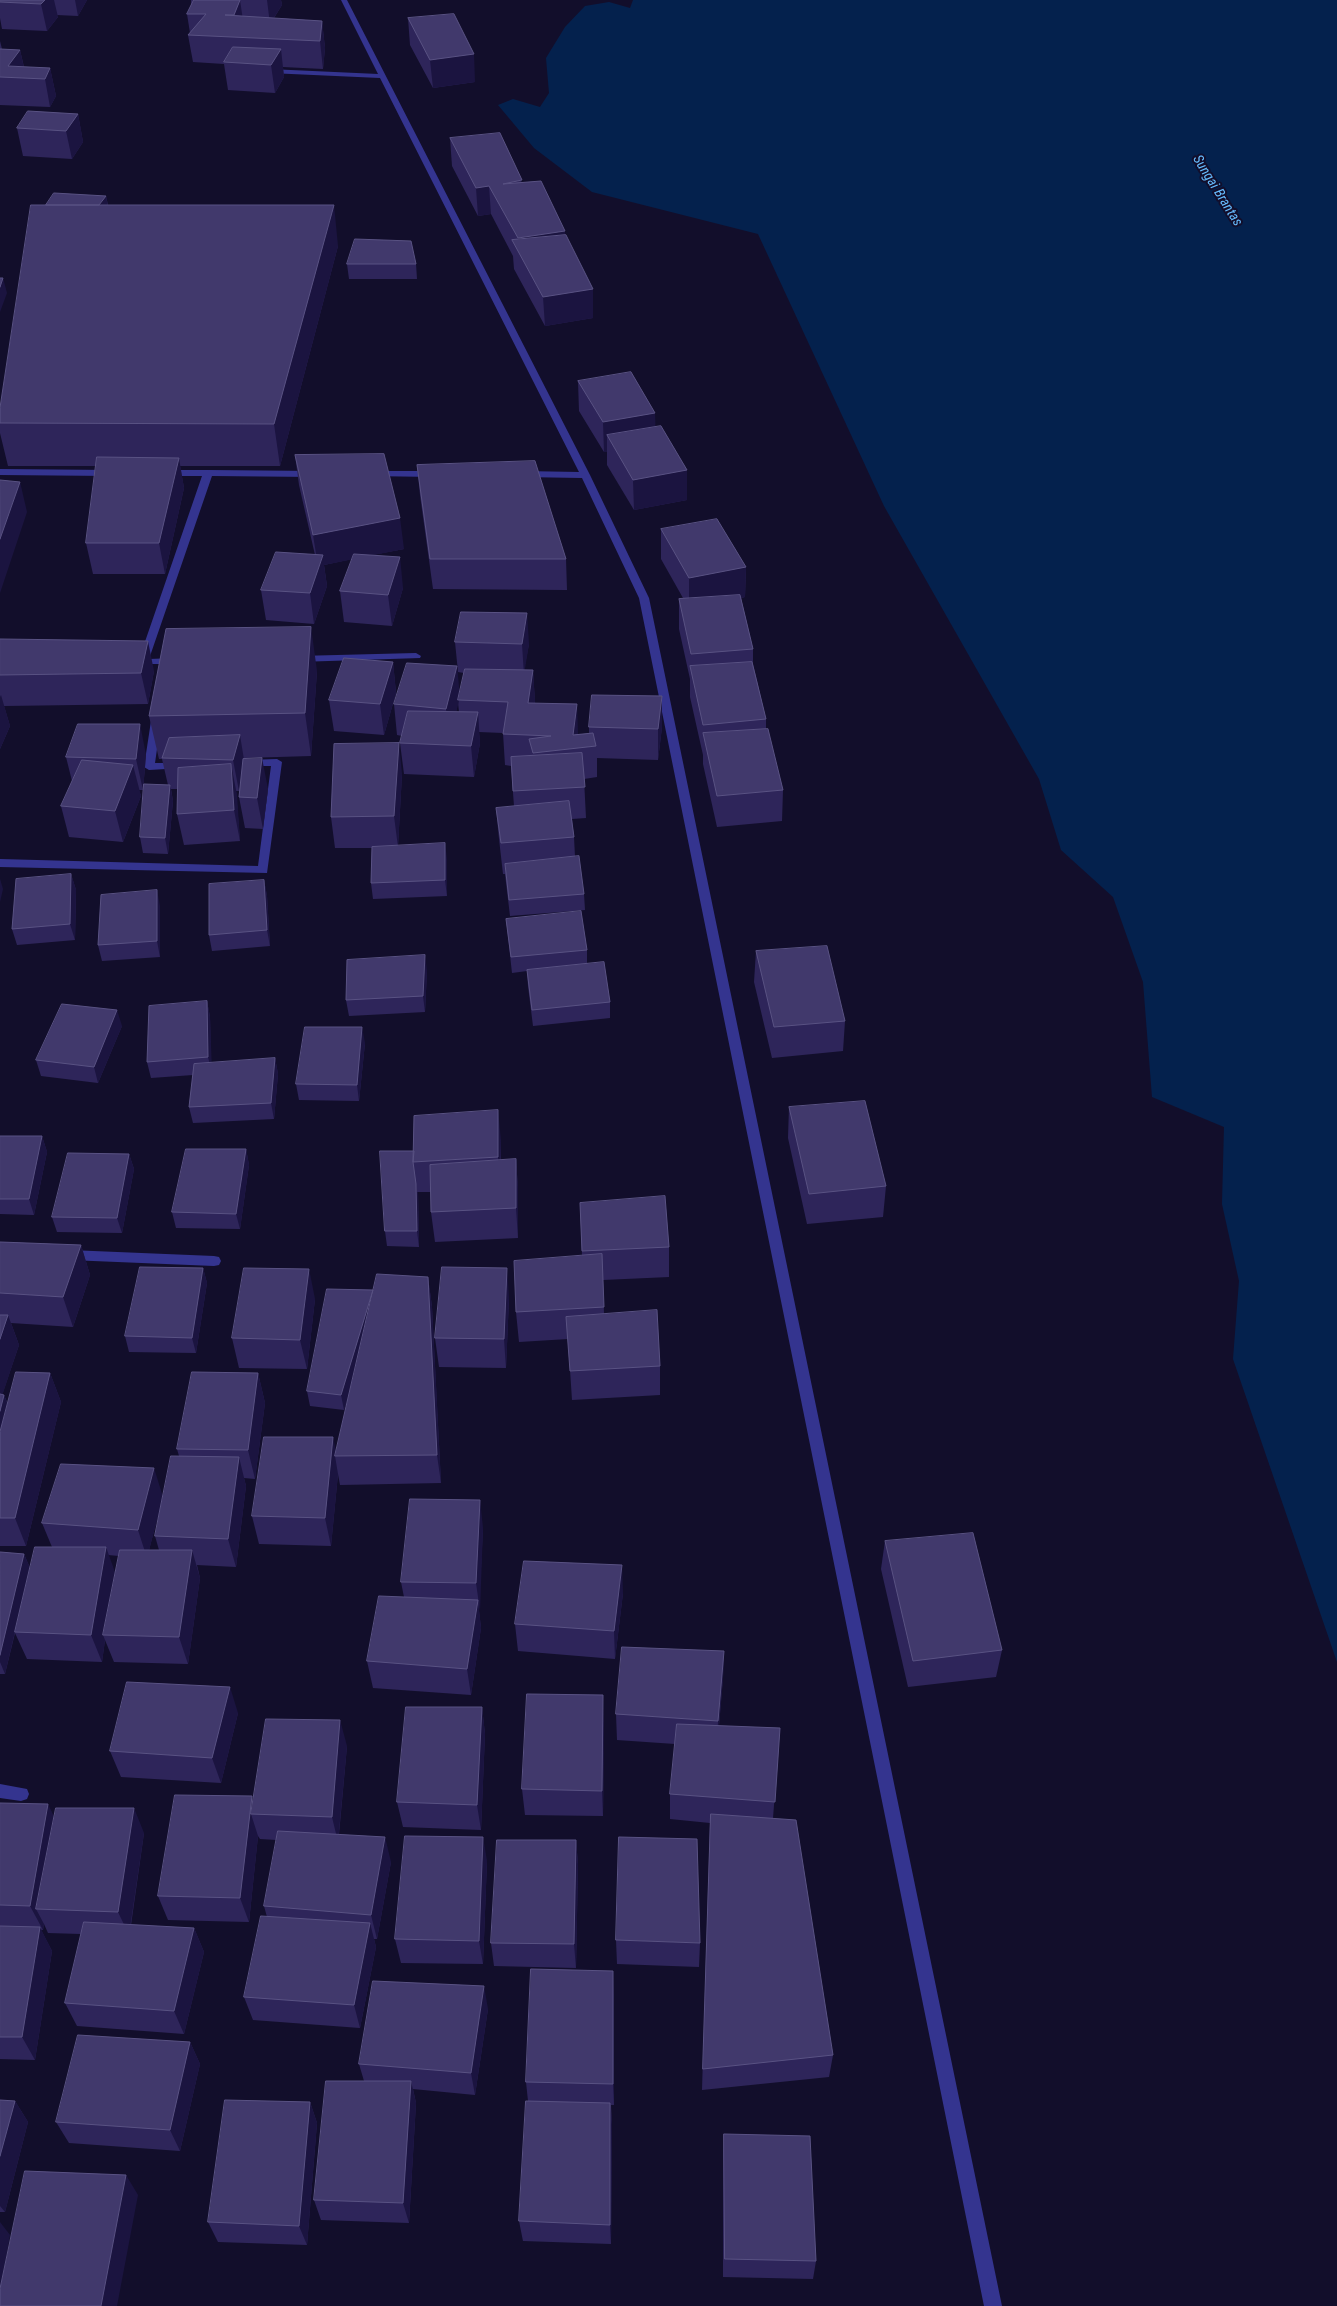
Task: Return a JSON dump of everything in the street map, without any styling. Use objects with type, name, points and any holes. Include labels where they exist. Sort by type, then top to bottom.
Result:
[{"type":"street","points":[[344,0],[585,474],[644,598],[993,2306]]},
{"type":"street","points":[[265,71],[381,76]]},
{"type":"street","points":[[0,472],[122,473]]},
{"type":"street","points":[[150,473],[327,474]]},
{"type":"street","points":[[185,661],[164,666],[143,662],[208,473]]},
{"type":"street","points":[[367,474],[446,474]]},
{"type":"street","points":[[515,474],[585,474]]},
{"type":"street","points":[[291,659],[416,656]]},
{"type":"street","points":[[158,709],[149,767],[188,766]]},
{"type":"street","points":[[0,863],[33,866],[263,870],[277,762],[238,764]]},
{"type":"street","points":[[58,1254],[214,1261]]},
{"type":"street","points":[[0,1791],[21,1794]]},
{"type":"water","name":"Sungai Brantas","points":[[633,0],[1337,0],[1337,1662],[1233,1359],[1239,1281],[1222,1204],[1224,1127],[1152,1097],[1143,982],[1113,897],[1061,850],[1039,779],[884,506],[758,234],[592,192],[534,148],[498,105],[513,99],[540,107],[549,93],[546,58],[565,27],[585,6],[609,2],[630,8]]},
{"type":"building","points":[[0,0],[45,0],[41,4],[0,2]]},
{"type":"building","points":[[194,0],[240,0],[234,15],[225,15],[322,21],[320,41],[188,35],[206,14],[187,14]]},
{"type":"building","points":[[454,14],[474,54],[430,60],[408,18]]},
{"type":"building","points":[[233,47],[281,49],[271,65],[224,62]]},
{"type":"building","points":[[0,49],[20,50],[8,66],[50,68],[45,79],[0,77]]},
{"type":"building","points":[[28,111],[78,114],[66,131],[17,128]]},
{"type":"building","points":[[500,133],[522,180],[503,184],[541,181],[565,231],[518,238],[489,186],[476,188],[450,138]]},
{"type":"building","points":[[54,193],[106,196],[99,205],[46,205]]},
{"type":"building","points":[[31,205],[334,205],[274,424],[0,423],[0,408]]},
{"type":"building","points":[[566,235],[593,289],[543,297],[512,240]]},
{"type":"building","points":[[355,239],[411,241],[416,264],[347,264]]},
{"type":"building","points":[[631,372],[655,413],[603,422],[578,381]]},
{"type":"building","points":[[661,426],[687,470],[633,480],[607,435]]},
{"type":"building","points":[[384,454],[400,518],[313,535],[295,455]]},
{"type":"building","points":[[97,457],[179,458],[159,543],[86,543]]},
{"type":"building","points":[[535,461],[566,559],[430,559],[417,465]]},
{"type":"building","points":[[0,480],[20,482],[0,539]]},
{"type":"building","points":[[717,519],[746,567],[689,578],[661,529]]},
{"type":"building","points":[[276,552],[323,555],[310,593],[261,590]]},
{"type":"building","points":[[354,554],[400,557],[388,595],[340,591]]},
{"type":"building","points":[[740,595],[753,649],[691,654],[679,599]]},
{"type":"building","points":[[461,612],[527,613],[522,644],[455,642]]},
{"type":"building","points":[[311,627],[305,713],[149,716],[166,629]]},
{"type":"building","points":[[0,639],[148,641],[141,673],[0,675]]},
{"type":"building","points":[[344,658],[393,662],[380,704],[329,700]]},
{"type":"building","points":[[752,662],[766,719],[703,725],[690,666]]},
{"type":"building","points":[[407,663],[457,666],[446,709],[394,704]]},
{"type":"building","points":[[465,669],[533,670],[528,703],[577,704],[573,735],[593,733],[596,746],[533,753],[529,739],[551,736],[503,734],[508,702],[458,700]]},
{"type":"building","points":[[592,695],[662,696],[658,729],[589,727]]},
{"type":"building","points":[[408,711],[478,712],[471,746],[400,743]]},
{"type":"building","points":[[78,724],[140,724],[136,759],[66,757]]},
{"type":"building","points":[[768,729],[783,790],[717,796],[703,733]]},
{"type":"building","points":[[240,735],[233,760],[162,758],[169,738]]},
{"type":"building","points":[[399,743],[394,816],[331,817],[334,744]]},
{"type":"building","points":[[582,753],[585,787],[513,791],[511,757]]},
{"type":"building","points":[[262,758],[257,798],[239,797],[243,759]]},
{"type":"building","points":[[82,760],[133,765],[115,811],[61,806]]},
{"type":"building","points":[[231,764],[234,810],[177,814],[178,768]]},
{"type":"building","points":[[144,784],[170,785],[165,838],[140,837]]},
{"type":"building","points":[[569,801],[574,837],[501,843],[496,808]]},
{"type":"building","points":[[445,843],[445,880],[371,883],[372,847]]},
{"type":"building","points":[[579,856],[584,894],[509,900],[505,864]]},
{"type":"building","points":[[71,874],[70,924],[12,929],[16,879]]},
{"type":"building","points":[[264,880],[267,930],[209,935],[209,884]]},
{"type":"building","points":[[157,890],[157,941],[98,945],[101,895]]},
{"type":"building","points":[[581,911],[587,950],[511,957],[506,919]]},
{"type":"building","points":[[827,946],[845,1021],[774,1027],[756,951]]},
{"type":"building","points":[[425,955],[423,996],[346,1000],[347,960]]},
{"type":"building","points":[[604,962],[610,1002],[532,1010],[527,970]]},
{"type":"building","points":[[207,1001],[208,1057],[147,1062],[149,1006]]},
{"type":"building","points":[[62,1004],[117,1010],[94,1067],[36,1060]]},
{"type":"building","points":[[305,1027],[362,1027],[357,1085],[296,1084]]},
{"type":"building","points":[[275,1058],[271,1103],[189,1107],[194,1064]]},
{"type":"building","points":[[865,1101],[886,1186],[809,1194],[789,1107]]},
{"type":"building","points":[[498,1110],[498,1157],[413,1162],[414,1116]]},
{"type":"building","points":[[0,1136],[42,1136],[29,1199],[0,1199]]},
{"type":"building","points":[[186,1149],[246,1149],[236,1214],[172,1212]]},
{"type":"building","points":[[380,1151],[414,1151],[417,1231],[385,1231]]},
{"type":"building","points":[[68,1153],[129,1154],[117,1218],[52,1217]]},
{"type":"building","points":[[516,1159],[516,1208],[431,1212],[430,1165]]},
{"type":"building","points":[[665,1196],[669,1247],[582,1251],[580,1203]]},
{"type":"building","points":[[0,1242],[81,1245],[63,1297],[0,1293]]},
{"type":"building","points":[[602,1254],[604,1307],[516,1312],[514,1261]]},
{"type":"building","points":[[140,1267],[203,1268],[192,1338],[125,1336]]},
{"type":"building","points":[[442,1267],[507,1268],[504,1339],[435,1338]]},
{"type":"building","points":[[244,1268],[309,1269],[300,1340],[232,1338]]},
{"type":"building","points":[[377,1274],[428,1277],[437,1455],[335,1456]]},
{"type":"building","points":[[327,1289],[373,1290],[341,1395],[307,1391]]},
{"type":"building","points":[[657,1310],[660,1366],[570,1371],[566,1317]]},
{"type":"building","points":[[0,1315],[8,1315],[0,1339]]},
{"type":"building","points":[[16,1372],[50,1373],[15,1518],[0,1518],[0,1432]]},
{"type":"building","points":[[192,1372],[258,1373],[248,1450],[177,1449]]},
{"type":"building","points":[[0,1394],[4,1395],[0,1411]]},
{"type":"building","points":[[264,1437],[333,1437],[325,1518],[252,1516]]},
{"type":"building","points":[[171,1456],[239,1457],[228,1539],[155,1536]]},
{"type":"building","points":[[61,1464],[154,1468],[138,1530],[42,1523]]},
{"type":"building","points":[[410,1499],[480,1500],[476,1583],[401,1582]]},
{"type":"building","points":[[973,1533],[1002,1650],[913,1661],[885,1541]]},
{"type":"building","points":[[35,1547],[106,1547],[91,1635],[15,1632]]},
{"type":"building","points":[[120,1550],[192,1550],[179,1637],[103,1635]]},
{"type":"building","points":[[0,1552],[24,1554],[0,1655]]},
{"type":"building","points":[[524,1561],[622,1565],[614,1631],[515,1624]]},
{"type":"building","points":[[379,1596],[478,1600],[467,1669],[367,1661]]},
{"type":"building","points":[[622,1647],[724,1651],[718,1721],[616,1714]]},
{"type":"building","points":[[127,1682],[230,1687],[212,1758],[110,1751]]},
{"type":"building","points":[[527,1694],[603,1695],[602,1791],[522,1789]]},
{"type":"building","points":[[406,1707],[482,1707],[477,1805],[397,1802]]},
{"type":"building","points":[[266,1719],[340,1720],[332,1817],[251,1814]]},
{"type":"building","points":[[677,1724],[780,1728],[775,1802],[670,1794]]},
{"type":"building","points":[[175,1795],[252,1796],[240,1898],[158,1896]]},
{"type":"building","points":[[0,1803],[48,1804],[30,1906],[0,1905]]},
{"type":"building","points":[[56,1808],[134,1808],[118,1912],[36,1909]]},
{"type":"building","points":[[711,1814],[796,1820],[833,2055],[703,2069]]},
{"type":"building","points":[[278,1831],[385,1837],[371,1915],[264,1906]]},
{"type":"building","points":[[405,1836],[483,1837],[479,1941],[395,1939]]},
{"type":"building","points":[[619,1837],[697,1839],[700,1943],[616,1940]]},
{"type":"building","points":[[497,1840],[576,1840],[574,1944],[491,1943]]},
{"type":"building","points":[[261,1916],[370,1923],[354,2005],[244,1997]]},
{"type":"building","points":[[84,1922],[194,1928],[174,2011],[65,2003]]},
{"type":"building","points":[[0,1926],[40,1927],[22,2037],[0,2037]]},
{"type":"building","points":[[531,1969],[613,1971],[613,2084],[526,2082]]},
{"type":"building","points":[[373,1981],[484,1986],[471,2073],[359,2064]]},
{"type":"building","points":[[78,2035],[190,2042],[170,2130],[56,2122]]},
{"type":"building","points":[[326,2081],[411,2081],[403,2203],[314,2200]]},
{"type":"building","points":[[0,2100],[15,2101],[0,2156]]},
{"type":"building","points":[[225,2100],[310,2102],[299,2226],[208,2222]]},
{"type":"building","points":[[526,2101],[610,2103],[610,2225],[519,2221]]},
{"type":"building","points":[[724,2134],[810,2136],[816,2261],[725,2259]]},
{"type":"building","points":[[25,2171],[126,2175],[101,2306],[0,2306],[0,2289]]}]
